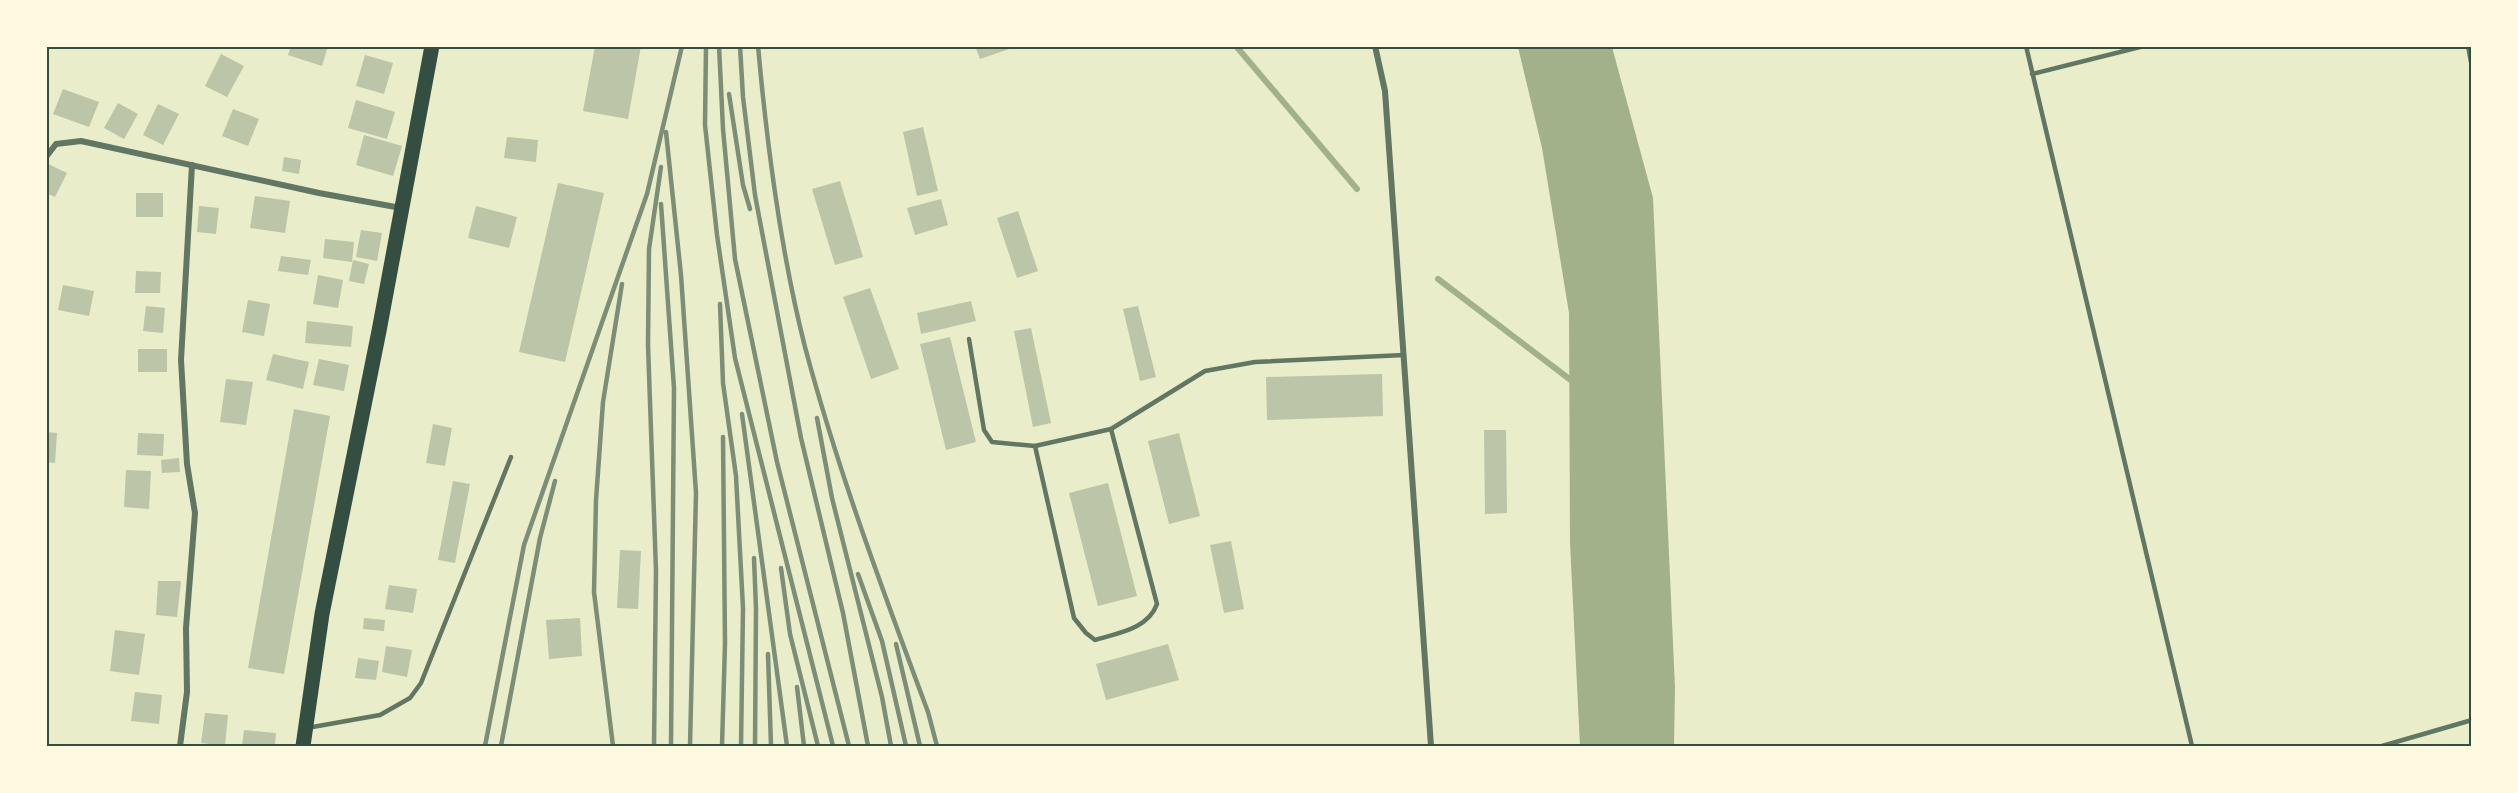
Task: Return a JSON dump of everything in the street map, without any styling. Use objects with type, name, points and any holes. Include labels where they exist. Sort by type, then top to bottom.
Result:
[{"type":"main road","points":[[303,747],[322,614],[432,46]]},
{"type":"street","points":[[1375,46],[1385,91],[1431,747]]},
{"type":"street","points":[[46,157],[56,144],[81,141],[402,208]]},
{"type":"street","points":[[180,747],[187,692],[186,628],[195,513],[187,464],[181,360],[192,165]]},
{"type":"lane","points":[[2026,46],[2192,747]]},
{"type":"lane","points":[[2032,74],[2144,46]]},
{"type":"lane","points":[[2468,46],[2472,67]]},
{"type":"lane","points":[[969,339],[984,430],[992,442],[1035,446],[1111,429],[1205,371],[1255,362],[1404,356]]},
{"type":"lane","points":[[1035,446],[1074,618],[1095,640],[1139,626],[1154,614],[1157,604],[1111,429]]},
{"type":"lane","points":[[305,729],[380,715],[410,698],[421,683],[511,457]]},
{"type":"lane","points":[[2382,747],[2472,720]]},
{"type":"shaded area","points":[[1518,47],[1612,47],[1653,198],[1675,688],[1674,746],[1580,746],[1570,543],[1569,313],[1542,148]]},
{"type":"building","points":[[291,46],[328,46],[322,66],[288,55]]},
{"type":"building","points":[[595,46],[641,46],[628,119],[583,111]]},
{"type":"building","points":[[975,46],[1015,46],[1015,47],[980,59]]},
{"type":"building","points":[[221,54],[244,66],[227,97],[205,86]]},
{"type":"building","points":[[365,55],[393,63],[384,94],[356,86]]},
{"type":"building","points":[[63,89],[99,102],[89,127],[53,114]]},
{"type":"building","points":[[356,100],[395,112],[387,139],[348,128]]},
{"type":"building","points":[[118,103],[138,114],[124,139],[104,128]]},
{"type":"building","points":[[158,104],[179,114],[163,145],[143,135]]},
{"type":"building","points":[[233,109],[259,119],[248,146],[222,136]]},
{"type":"building","points":[[923,127],[938,191],[917,196],[903,132]]},
{"type":"building","points":[[364,135],[402,146],[393,176],[356,165]]},
{"type":"building","points":[[507,137],[538,140],[536,162],[504,158]]},
{"type":"building","points":[[284,157],[301,160],[299,174],[282,171]]},
{"type":"building","points":[[46,163],[67,173],[55,197],[46,193]]},
{"type":"building","points":[[840,181],[863,257],[835,265],[812,189]]},
{"type":"building","points":[[558,183],[604,193],[565,362],[519,352]]},
{"type":"building","points":[[136,193],[163,193],[163,217],[136,217]]},
{"type":"building","points":[[255,196],[290,201],[285,233],[250,228]]},
{"type":"building","points":[[941,199],[948,225],[915,235],[907,208]]},
{"type":"building","points":[[199,206],[219,208],[216,234],[197,232]]},
{"type":"building","points":[[476,206],[517,217],[509,248],[468,238]]},
{"type":"building","points":[[1018,211],[1038,271],[1017,278],[997,218]]},
{"type":"building","points":[[361,230],[382,233],[377,261],[356,257]]},
{"type":"building","points":[[325,239],[354,242],[352,262],[323,258]]},
{"type":"building","points":[[281,256],[311,260],[308,275],[278,271]]},
{"type":"building","points":[[353,260],[369,264],[364,284],[349,281]]},
{"type":"building","points":[[136,271],[161,272],[160,293],[135,293]]},
{"type":"building","points":[[318,275],[343,280],[338,308],[313,304]]},
{"type":"building","points":[[63,285],[94,291],[89,316],[58,310]]},
{"type":"building","points":[[870,288],[899,369],[871,379],[843,297]]},
{"type":"building","points":[[248,300],[270,304],[264,336],[242,332]]},
{"type":"building","points":[[971,301],[976,321],[921,334],[917,313]]},
{"type":"building","points":[[146,306],[165,308],[163,333],[143,331]]},
{"type":"building","points":[[1138,306],[1156,377],[1140,381],[1123,309]]},
{"type":"building","points":[[307,321],[353,326],[351,347],[305,343]]},
{"type":"building","points":[[1031,328],[1051,423],[1033,427],[1014,331]]},
{"type":"building","points":[[950,337],[976,442],[946,450],[920,344]]},
{"type":"building","points":[[138,349],[167,349],[167,372],[138,372]]},
{"type":"building","points":[[273,354],[309,362],[303,389],[266,380]]},
{"type":"building","points":[[319,359],[349,365],[344,391],[313,385]]},
{"type":"building","points":[[1382,374],[1383,416],[1267,420],[1266,377]]},
{"type":"building","points":[[226,379],[253,382],[246,425],[220,422]]},
{"type":"building","points":[[294,409],[330,416],[284,674],[248,668]]},
{"type":"building","points":[[433,424],[452,428],[445,466],[426,463]]},
{"type":"building","points":[[1484,430],[1506,430],[1507,513],[1485,514]]},
{"type":"building","points":[[46,432],[57,433],[55,463],[46,462]]},
{"type":"building","points":[[138,433],[164,434],[163,456],[137,455]]},
{"type":"building","points":[[1179,433],[1200,516],[1169,524],[1148,441]]},
{"type":"building","points":[[179,458],[180,472],[162,473],[161,460]]},
{"type":"building","points":[[126,470],[151,471],[149,509],[124,507]]},
{"type":"building","points":[[453,481],[470,484],[455,563],[438,560]]},
{"type":"building","points":[[1108,483],[1137,596],[1098,606],[1069,493]]},
{"type":"building","points":[[1231,541],[1244,609],[1224,613],[1210,545]]},
{"type":"building","points":[[620,550],[641,551],[638,609],[617,608]]},
{"type":"building","points":[[158,581],[181,581],[177,617],[156,615]]},
{"type":"building","points":[[389,585],[417,589],[413,613],[385,609]]},
{"type":"building","points":[[364,618],[385,620],[384,631],[363,629]]},
{"type":"building","points":[[580,618],[582,656],[549,659],[546,620]]},
{"type":"building","points":[[115,630],[145,634],[139,675],[110,671]]},
{"type":"building","points":[[1168,644],[1179,680],[1106,700],[1096,664]]},
{"type":"building","points":[[386,646],[412,650],[407,677],[382,672]]},
{"type":"building","points":[[358,658],[379,661],[376,680],[355,678]]},
{"type":"building","points":[[135,692],[162,695],[159,724],[131,721]]},
{"type":"building","points":[[205,713],[228,715],[225,746],[201,743]]},
{"type":"building","points":[[244,730],[276,733],[275,746],[242,746]]},
{"type":"waterway","points":[[1236,46],[1357,189]]},
{"type":"waterway","points":[[1438,279],[1576,384]]},
{"type":"railway","points":[[485,746],[524,545],[647,194],[682,46]]},
{"type":"railway","points":[[706,46],[705,125],[717,235],[735,358],[833,746]]},
{"type":"railway","points":[[719,46],[723,129],[735,259],[777,462],[849,746]]},
{"type":"railway","points":[[740,46],[743,97],[755,195],[801,438],[843,613],[868,746]]},
{"type":"railway","points":[[758,46],[776,197],[788,273],[805,347],[847,485],[928,712],[937,746]]},
{"type":"railway","points":[[729,94],[743,185],[750,209]]},
{"type":"railway","points":[[666,132],[681,275],[696,493],[690,746]]},
{"type":"railway","points":[[654,746],[656,571],[648,345],[649,249],[661,167]]},
{"type":"railway","points":[[661,204],[674,388],[671,746]]},
{"type":"railway","points":[[613,746],[594,592],[596,500],[603,402],[622,284]]},
{"type":"railway","points":[[720,304],[723,383],[736,476],[743,608],[741,746]]},
{"type":"railway","points":[[742,414],[787,746]]},
{"type":"railway","points":[[817,418],[832,498],[882,697],[891,746]]},
{"type":"railway","points":[[722,746],[725,644],[723,437]]},
{"type":"railway","points":[[501,746],[540,538],[555,481]]},
{"type":"railway","points":[[754,558],[755,746]]},
{"type":"railway","points":[[781,568],[790,634],[818,746]]},
{"type":"railway","points":[[858,574],[882,641],[906,746]]},
{"type":"railway","points":[[896,644],[920,746]]},
{"type":"railway","points":[[768,654],[771,746]]},
{"type":"railway","points":[[797,687],[804,746]]}]
